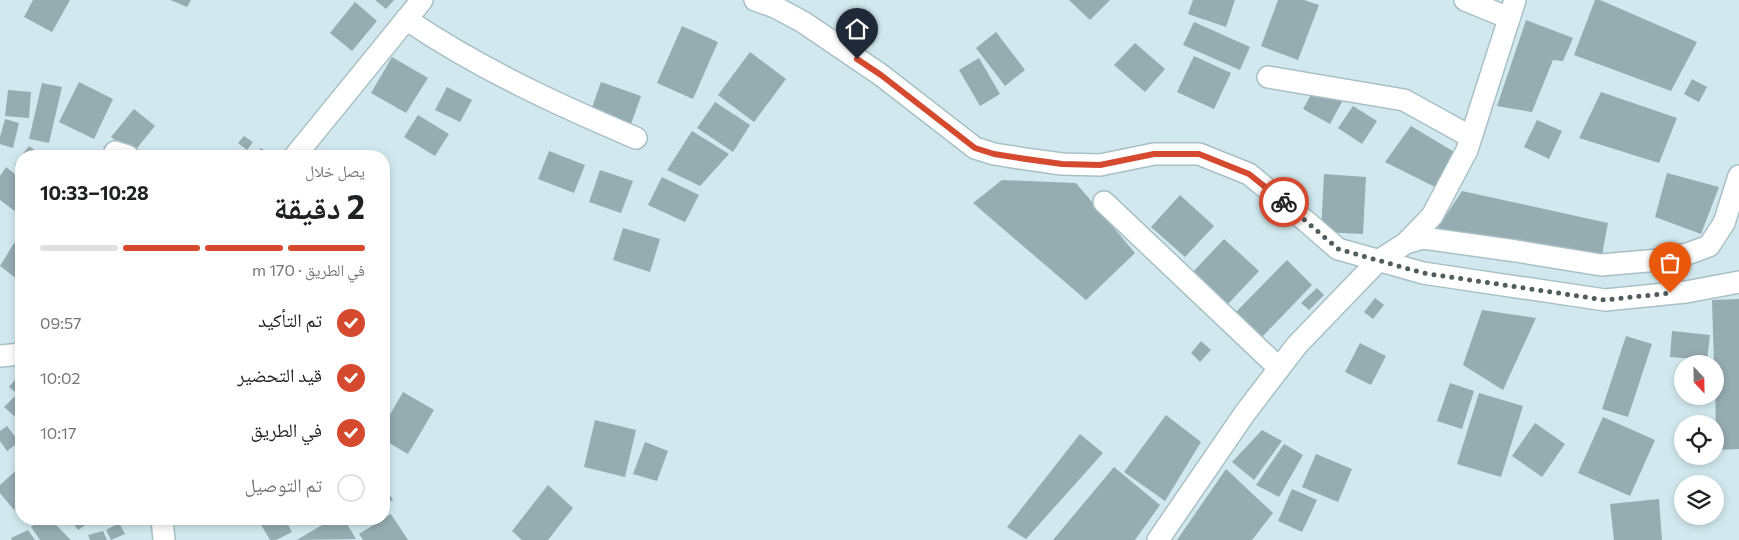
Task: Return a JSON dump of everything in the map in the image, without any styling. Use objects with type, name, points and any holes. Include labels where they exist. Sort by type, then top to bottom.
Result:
[{"type":"street","points":[[300,150],[422,0]]},
{"type":"street","points":[[755,0],[775,7],[803,22],[881,75],[975,148],[994,154],[1062,164],[1100,165],[1154,154],[1199,154],[1249,174],[1338,249],[1423,273],[1605,300],[1686,292],[1739,282]]},
{"type":"street","points":[[1158,540],[1245,413],[1297,345],[1378,261],[1406,243],[1432,216],[1467,150],[1512,9],[1464,0]]},
{"type":"street","points":[[406,20],[440,43],[492,72],[558,104],[636,138]]},
{"type":"street","points":[[1268,77],[1404,100],[1471,137]]},
{"type":"street","points":[[1406,243],[1422,238],[1601,265],[1659,260],[1687,254],[1708,246],[1724,223],[1739,176]]},
{"type":"street","points":[[1104,202],[1279,368]]},
{"type":"street","points":[[163,525],[164,540]]},
{"type":"building","points":[[33,0],[70,0],[52,32],[24,17]]},
{"type":"building","points":[[170,0],[191,0],[187,7]]},
{"type":"building","points":[[375,0],[394,0],[386,9]]},
{"type":"building","points":[[1069,0],[1110,0],[1090,20]]},
{"type":"building","points":[[1193,0],[1235,0],[1226,27],[1188,14]]},
{"type":"building","points":[[1278,0],[1304,0],[1319,5],[1298,60],[1261,46]]},
{"type":"building","points":[[1595,0],[1600,0],[1697,42],[1671,91],[1574,55]]},
{"type":"building","points":[[355,2],[377,21],[352,51],[330,33]]},
{"type":"building","points":[[1526,20],[1573,38],[1563,61],[1553,60],[1532,112],[1497,106]]},
{"type":"building","points":[[1194,22],[1250,47],[1240,70],[1183,45]]},
{"type":"building","points":[[682,26],[718,42],[693,99],[657,83]]},
{"type":"building","points":[[996,32],[1025,70],[1005,86],[976,48]]},
{"type":"building","points":[[1135,43],[1165,69],[1145,92],[1114,65]]},
{"type":"building","points":[[750,52],[786,79],[754,122],[718,95]]},
{"type":"building","points":[[1194,56],[1231,73],[1214,109],[1177,92]]},
{"type":"building","points":[[392,57],[428,78],[406,113],[371,93]]},
{"type":"building","points":[[979,58],[1000,94],[980,106],[959,70]]},
{"type":"building","points":[[1692,79],[1707,87],[1699,102],[1684,94]]},
{"type":"building","points":[[79,82],[113,99],[94,139],[59,122]]},
{"type":"building","points":[[601,82],[641,96],[630,127],[590,113]]},
{"type":"building","points":[[42,83],[62,87],[49,143],[29,139]]},
{"type":"building","points":[[1316,86],[1343,100],[1330,124],[1303,109]]},
{"type":"building","points":[[447,87],[472,100],[460,122],[435,110]]},
{"type":"building","points":[[8,90],[31,92],[29,118],[5,116]]},
{"type":"building","points":[[1601,92],[1677,118],[1659,163],[1579,138]]},
{"type":"building","points":[[715,102],[750,125],[733,152],[697,128]]},
{"type":"building","points":[[1353,106],[1377,121],[1362,144],[1338,128]]},
{"type":"building","points":[[134,109],[155,126],[135,150],[127,150],[111,137]]},
{"type":"building","points":[[418,115],[449,134],[435,156],[404,137]]},
{"type":"building","points":[[5,119],[19,123],[13,148],[0,144]]},
{"type":"building","points":[[1537,120],[1562,131],[1549,159],[1524,147]]},
{"type":"building","points":[[1411,126],[1456,153],[1437,188],[1385,162]]},
{"type":"building","points":[[692,131],[729,154],[700,186],[667,170]]},
{"type":"building","points":[[244,136],[253,142],[247,150],[238,143]]},
{"type":"building","points":[[29,146],[35,150],[26,150]]},
{"type":"building","points":[[549,151],[585,165],[574,193],[538,179]]},
{"type":"building","points":[[6,167],[15,174],[15,211],[0,200],[0,176]]},
{"type":"building","points":[[600,170],[633,181],[621,213],[589,202]]},
{"type":"building","points":[[1667,173],[1719,187],[1701,234],[1655,217]]},
{"type":"building","points":[[1324,174],[1366,177],[1363,234],[1321,232]]},
{"type":"building","points":[[662,177],[699,195],[685,222],[648,205]]},
{"type":"building","points":[[1002,180],[1076,183],[1135,253],[1086,300],[973,203]]},
{"type":"building","points":[[1462,191],[1608,223],[1602,255],[1433,235]]},
{"type":"building","points":[[1180,195],[1214,226],[1185,257],[1151,227]]},
{"type":"building","points":[[623,228],[660,239],[650,272],[613,260]]},
{"type":"building","points":[[1224,239],[1259,271],[1228,304],[1193,272]]},
{"type":"building","points":[[14,243],[15,244],[15,277],[0,266]]},
{"type":"building","points":[[1287,260],[1312,285],[1262,337],[1236,312]]},
{"type":"building","points":[[1317,288],[1324,295],[1309,310],[1301,303]]},
{"type":"building","points":[[1375,298],[1384,305],[1373,319],[1364,312]]},
{"type":"building","points":[[1739,299],[1739,449],[1724,450],[1724,415],[1716,415],[1715,405],[1724,405],[1724,355],[1714,355],[1712,300]]},
{"type":"building","points":[[1482,310],[1536,318],[1503,390],[1463,365]]},
{"type":"building","points":[[1672,331],[1710,335],[1708,355],[1674,355],[1674,357],[1670,357]]},
{"type":"building","points":[[1626,336],[1652,344],[1628,417],[1602,409]]},
{"type":"building","points":[[1201,341],[1211,350],[1200,362],[1191,353]]},
{"type":"building","points":[[1360,343],[1386,356],[1371,385],[1345,372]]},
{"type":"building","points":[[15,380],[15,392],[9,387]]},
{"type":"building","points":[[1450,383],[1474,391],[1462,429],[1437,421]]},
{"type":"building","points":[[403,392],[434,410],[408,454],[390,444],[390,415]]},
{"type":"building","points":[[1479,393],[1523,406],[1501,477],[1457,464]]},
{"type":"building","points":[[15,396],[15,417],[4,407]]},
{"type":"building","points":[[1166,415],[1201,442],[1165,501],[1124,472]]},
{"type":"building","points":[[1603,417],[1655,440],[1630,496],[1578,473]]},
{"type":"building","points":[[595,420],[636,430],[625,477],[584,467]]},
{"type":"building","points":[[1535,423],[1565,444],[1542,477],[1512,456]]},
{"type":"building","points":[[7,426],[15,437],[15,445],[7,451],[0,441],[0,431]]},
{"type":"building","points":[[1262,430],[1282,441],[1254,480],[1232,462]]},
{"type":"building","points":[[1080,434],[1103,453],[1026,539],[1007,527]]},
{"type":"building","points":[[645,442],[668,451],[657,481],[633,474]]},
{"type":"building","points":[[1284,444],[1303,455],[1279,497],[1256,485]]},
{"type":"building","points":[[1316,454],[1352,469],[1338,502],[1302,487]]},
{"type":"building","points":[[1114,467],[1160,505],[1135,540],[1053,540]]},
{"type":"building","points":[[1226,469],[1273,513],[1252,540],[1177,540]]},
{"type":"building","points":[[15,471],[14,510],[0,493],[0,485]]},
{"type":"building","points":[[548,485],[573,508],[548,540],[522,540],[512,531]]},
{"type":"building","points":[[1292,489],[1317,500],[1302,532],[1278,521]]},
{"type":"building","points":[[1659,499],[1662,540],[1614,540],[1610,504]]},
{"type":"building","points":[[390,515],[408,540],[363,540],[359,534],[373,525],[390,525]]},
{"type":"building","points":[[33,525],[56,525],[71,540],[40,540],[31,527]]},
{"type":"building","points":[[74,525],[85,525],[78,530]]},
{"type":"building","points":[[115,525],[120,525],[125,534],[111,540],[106,530]]},
{"type":"building","points":[[261,525],[288,525],[292,532],[276,540],[270,540]]},
{"type":"building","points":[[322,525],[348,525],[356,539],[297,540]]},
{"type":"building","points":[[28,530],[35,540],[12,540],[11,538]]},
{"type":"building","points":[[103,531],[107,540],[90,540],[88,535]]},
{"type":"way so far","points":[[1284,202],[1338,249],[1423,273],[1605,300],[1670,293]]},
{"type":"route","points":[[857,59],[881,75],[975,148],[994,154],[1062,164],[1100,165],[1154,154],[1199,154],[1249,174],[1284,202]]}]
